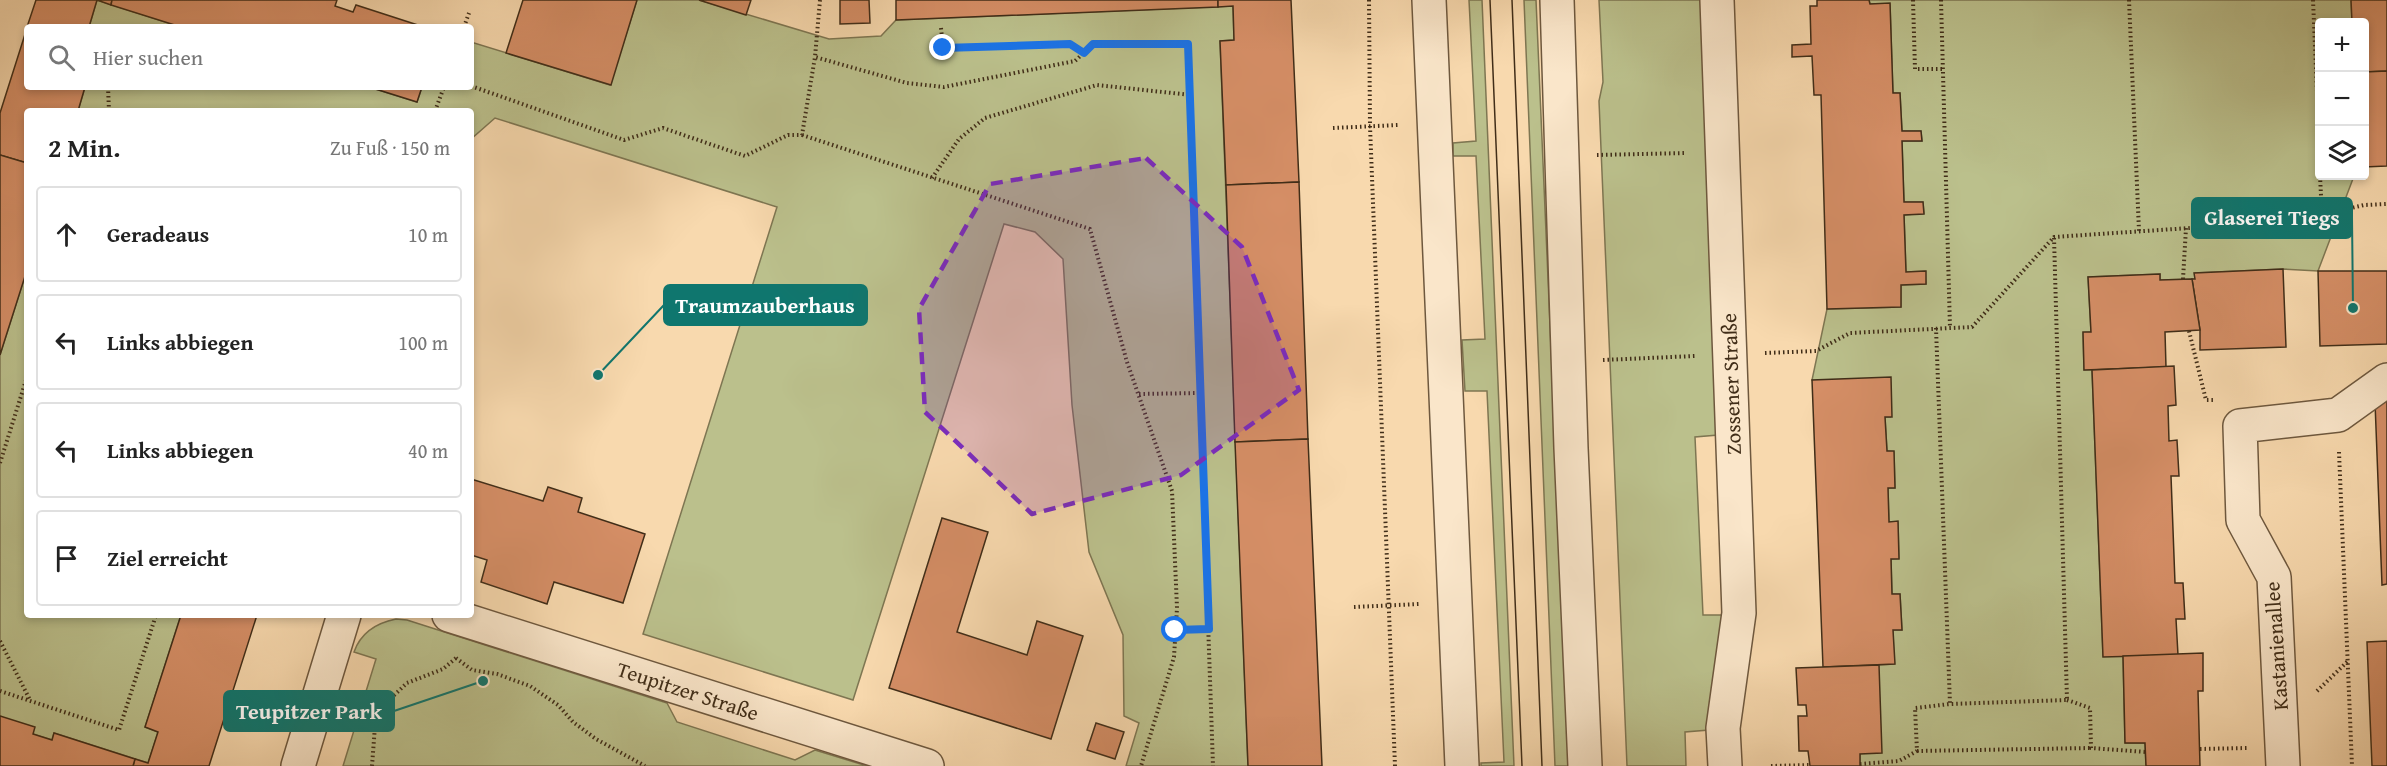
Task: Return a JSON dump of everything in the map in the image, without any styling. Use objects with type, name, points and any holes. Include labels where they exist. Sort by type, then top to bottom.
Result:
[{"type":"street","points":[[1429,0],[1462,766]]},
{"type":"street","points":[[1557,0],[1570,436],[1585,766]]},
{"type":"street","name":"Zossener Straße","points":[[1717,0],[1739,613],[1723,728],[1725,766]]},
{"type":"street","points":[[2240,426],[2338,415],[2387,380]]},
{"type":"street","name":"Kastanienallee","points":[[2240,426],[2243,520],[2274,577],[2283,766]]},
{"type":"street","points":[[297,766],[343,618]]},
{"type":"street","name":"Teupitzer Straße","points":[[458,618],[927,766]]},
{"type":"path","points":[[802,135],[815,57],[820,0]]},
{"type":"path","points":[[1369,0],[1370,126],[1395,766]]},
{"type":"path","points":[[1913,0],[1915,69],[1943,69]]},
{"type":"path","points":[[1941,0],[1950,328]]},
{"type":"path","points":[[2129,0],[2139,231]]},
{"type":"path","points":[[2313,0],[2318,126]]},
{"type":"path","points":[[465,24],[469,13]]},
{"type":"path","points":[[941,28],[943,48],[1070,44],[1084,53]]},
{"type":"path","points":[[815,57],[908,83],[944,87],[1075,61],[1093,44],[1188,44],[1213,766]]},
{"type":"path","points":[[932,178],[959,139],[985,118],[1097,85],[1191,95]]},
{"type":"path","points":[[474,88],[624,140],[663,128],[745,156],[788,135],[802,135],[1090,230],[1139,394],[1172,491],[1177,609],[1174,657],[1141,766]]},
{"type":"path","points":[[108,90],[109,108]]},
{"type":"path","points":[[436,108],[443,90]]},
{"type":"path","points":[[1333,128],[1434,123]]},
{"type":"path","points":[[1594,156],[1723,152]]},
{"type":"path","points":[[2320,180],[2322,215]]},
{"type":"path","points":[[1601,360],[1816,351],[1850,333],[1972,327],[2054,237],[2296,221],[2364,205],[2387,204]]},
{"type":"path","points":[[2183,279],[2186,228]]},
{"type":"path","points":[[2054,237],[2067,700]]},
{"type":"path","points":[[1936,328],[1950,704]]},
{"type":"path","points":[[2189,331],[2206,400],[2219,400],[2240,426]]},
{"type":"path","points":[[0,463],[24,387]]},
{"type":"path","points":[[1139,394],[1200,393]]},
{"type":"path","points":[[2338,415],[2352,766]]},
{"type":"path","points":[[1354,607],[1455,603]]},
{"type":"path","points":[[0,691],[119,730],[155,618]]},
{"type":"path","points":[[452,618],[456,658],[472,670],[497,674],[530,686],[558,705],[573,722],[596,739],[645,766]]},
{"type":"path","points":[[1175,630],[1209,629]]},
{"type":"path","points":[[0,641],[30,701]]},
{"type":"path","points":[[372,766],[375,726],[388,701],[407,683],[443,669],[456,658]]},
{"type":"path","points":[[1917,750],[1915,708],[1950,704],[2067,700],[2090,708],[2091,748]]},
{"type":"path","points":[[1860,764],[1899,761],[1917,750],[2091,748],[2146,752]]},
{"type":"path","points":[[2200,750],[2239,748]]},
{"type":"path","points":[[1771,766],[1810,765]]},
{"type":"highlighted area","points":[[1146,158],[1242,247],[1299,390],[1181,475],[1032,514],[925,412],[919,309],[990,184]]},
{"type":"green space","points":[[97,0],[172,24],[90,24]]},
{"type":"green space","points":[[637,0],[699,0],[829,39],[881,36],[896,20],[1233,6],[1234,40],[1220,41],[1248,766],[1126,766],[1139,723],[1124,716],[1123,635],[1089,552],[1072,405],[1063,259],[1035,232],[1004,224],[853,700],[643,634],[777,207],[495,118],[474,136],[474,108],[79,108],[84,90],[379,90],[417,102],[421,90],[474,90],[474,43],[610,85]]},
{"type":"green space","points":[[1469,0],[1482,0],[1514,766],[1481,766],[1481,763],[1504,762],[1487,391],[1465,391],[1462,340],[1485,339],[1476,156],[1453,156],[1453,143],[1476,141]]},
{"type":"green space","points":[[1524,0],[1536,0],[1569,766],[1555,766]]},
{"type":"green space","points":[[1599,0],[1701,0],[1718,435],[1695,437],[1703,615],[1726,615],[1709,730],[1685,732],[1686,766],[1627,766],[1599,101],[1603,82]]},
{"type":"green space","points":[[1869,0],[2351,0],[2352,18],[2315,18],[2315,180],[2352,180],[2318,271],[2283,269],[2195,273],[2195,279],[2160,280],[2160,274],[2088,277],[2091,332],[2083,333],[2084,370],[2092,370],[2103,656],[2123,656],[2125,743],[2145,743],[2146,766],[1860,766],[1860,754],[1879,665],[1894,664],[1893,630],[1902,630],[1900,594],[1892,594],[1891,559],[1899,558],[1898,522],[1889,522],[1888,488],[1895,488],[1894,452],[1887,451],[1885,417],[1891,417],[1812,380],[1827,309],[1901,307],[1901,285],[1926,284],[1925,271],[1906,272],[1904,215],[1924,213],[1923,202],[1904,202],[1902,141],[1922,141],[1921,131],[1902,131],[1900,93],[1893,93],[1890,4],[1870,4]]},
{"type":"green space","points":[[24,279],[24,618],[180,618],[145,727],[158,732],[148,763],[54,733],[52,740],[33,734],[0,716],[0,355]]},
{"type":"green space","points":[[396,619],[407,620],[667,703],[677,722],[795,760],[815,750],[867,766],[343,766],[376,659],[354,652],[361,639],[370,630]]},
{"type":"building","points":[[36,0],[97,0],[90,24],[28,24]]},
{"type":"building","points":[[97,0],[112,0],[111,5]]},
{"type":"building","points":[[112,0],[337,0],[335,6],[353,12],[356,5],[415,24],[171,24],[111,5]]},
{"type":"building","points":[[523,0],[637,0],[611,85],[506,53]]},
{"type":"building","points":[[699,0],[751,0],[746,15]]},
{"type":"building","points":[[840,0],[869,0],[870,23],[840,24]]},
{"type":"building","points":[[896,0],[1218,0],[1218,7],[896,20]]},
{"type":"building","points":[[1218,0],[1291,0],[1299,182],[1226,185],[1220,41],[1234,40],[1233,6],[1218,7]]},
{"type":"building","points":[[1817,0],[1869,0],[1870,4],[1890,3],[1893,93],[1900,93],[1902,131],[1921,131],[1922,141],[1902,141],[1904,202],[1923,202],[1924,214],[1904,215],[1906,272],[1926,271],[1926,284],[1901,285],[1901,307],[1827,309],[1821,95],[1814,95],[1812,56],[1792,57],[1792,45],[1811,44],[1810,6],[1817,6]]},
{"type":"building","points":[[2351,0],[2387,0],[2387,71],[2369,72],[2369,18],[2352,18]]},
{"type":"building","points":[[24,37],[24,90],[84,90],[79,108],[24,108],[24,162],[0,155],[0,113]]},
{"type":"building","points":[[2387,71],[2387,166],[2369,167],[2369,72]]},
{"type":"building","points":[[379,90],[421,90],[417,102]]},
{"type":"building","points":[[0,155],[24,162],[24,279],[0,355]]},
{"type":"building","points":[[1299,182],[1308,439],[1235,442],[1226,185]]},
{"type":"building","points":[[2283,269],[2286,347],[2200,350],[2200,330],[2192,279],[2195,279],[2194,273]]},
{"type":"building","points":[[2318,271],[2387,271],[2387,344],[2320,346]]},
{"type":"building","points":[[2160,274],[2160,280],[2192,279],[2200,330],[2165,332],[2166,367],[2084,370],[2083,332],[2091,332],[2088,277]]},
{"type":"building","points":[[2174,366],[2176,405],[2168,406],[2169,441],[2177,440],[2179,476],[2171,476],[2175,583],[2183,583],[2185,619],[2176,619],[2178,655],[2103,657],[2092,370]]},
{"type":"building","points":[[1891,377],[1892,417],[1885,417],[1887,451],[1894,451],[1895,488],[1888,488],[1889,522],[1898,521],[1899,559],[1891,559],[1892,594],[1900,594],[1902,630],[1893,630],[1895,664],[1823,667],[1812,380]]},
{"type":"building","points":[[2387,401],[2387,584],[2382,585],[2375,402]]},
{"type":"building","points":[[1308,439],[1322,766],[1248,766],[1235,442]]},
{"type":"building","points":[[474,480],[543,501],[548,487],[582,498],[578,512],[645,534],[623,603],[554,582],[547,604],[481,582],[487,560],[474,556]]},
{"type":"building","points":[[942,518],[988,532],[957,632],[1027,655],[1037,621],[1083,636],[1051,739],[889,688]]},
{"type":"building","points":[[180,618],[256,618],[209,766],[133,766],[135,759],[148,763],[158,732],[145,727]]},
{"type":"building","points":[[2387,641],[2387,766],[2372,766],[2367,642]]},
{"type":"building","points":[[2203,653],[2203,691],[2198,691],[2200,766],[2146,766],[2145,743],[2125,743],[2123,656]]},
{"type":"building","points":[[1879,665],[1882,753],[1860,754],[1860,766],[1810,766],[1808,751],[1799,751],[1798,716],[1807,716],[1806,705],[1798,705],[1796,668]]},
{"type":"building","points":[[0,716],[35,727],[33,734],[52,740],[54,733],[135,759],[133,766],[0,766]]},
{"type":"building","points":[[1096,723],[1124,732],[1115,759],[1087,750]]},
{"type":"tram line","points":[[1490,0],[1522,766]]},
{"type":"tram line","points":[[1512,0],[1542,766]]},
{"type":"place","name":"Glaserei Tiegs","points":[[2353,308]]},
{"type":"place","name":"Traumzauberhaus","points":[[598,375]]},
{"type":"place","name":"Teupitzer Park","points":[[483,681]]},
{"type":"route","points":[[943,48],[1070,44],[1084,53],[1093,44],[1188,44],[1209,629],[1175,630]]}]
